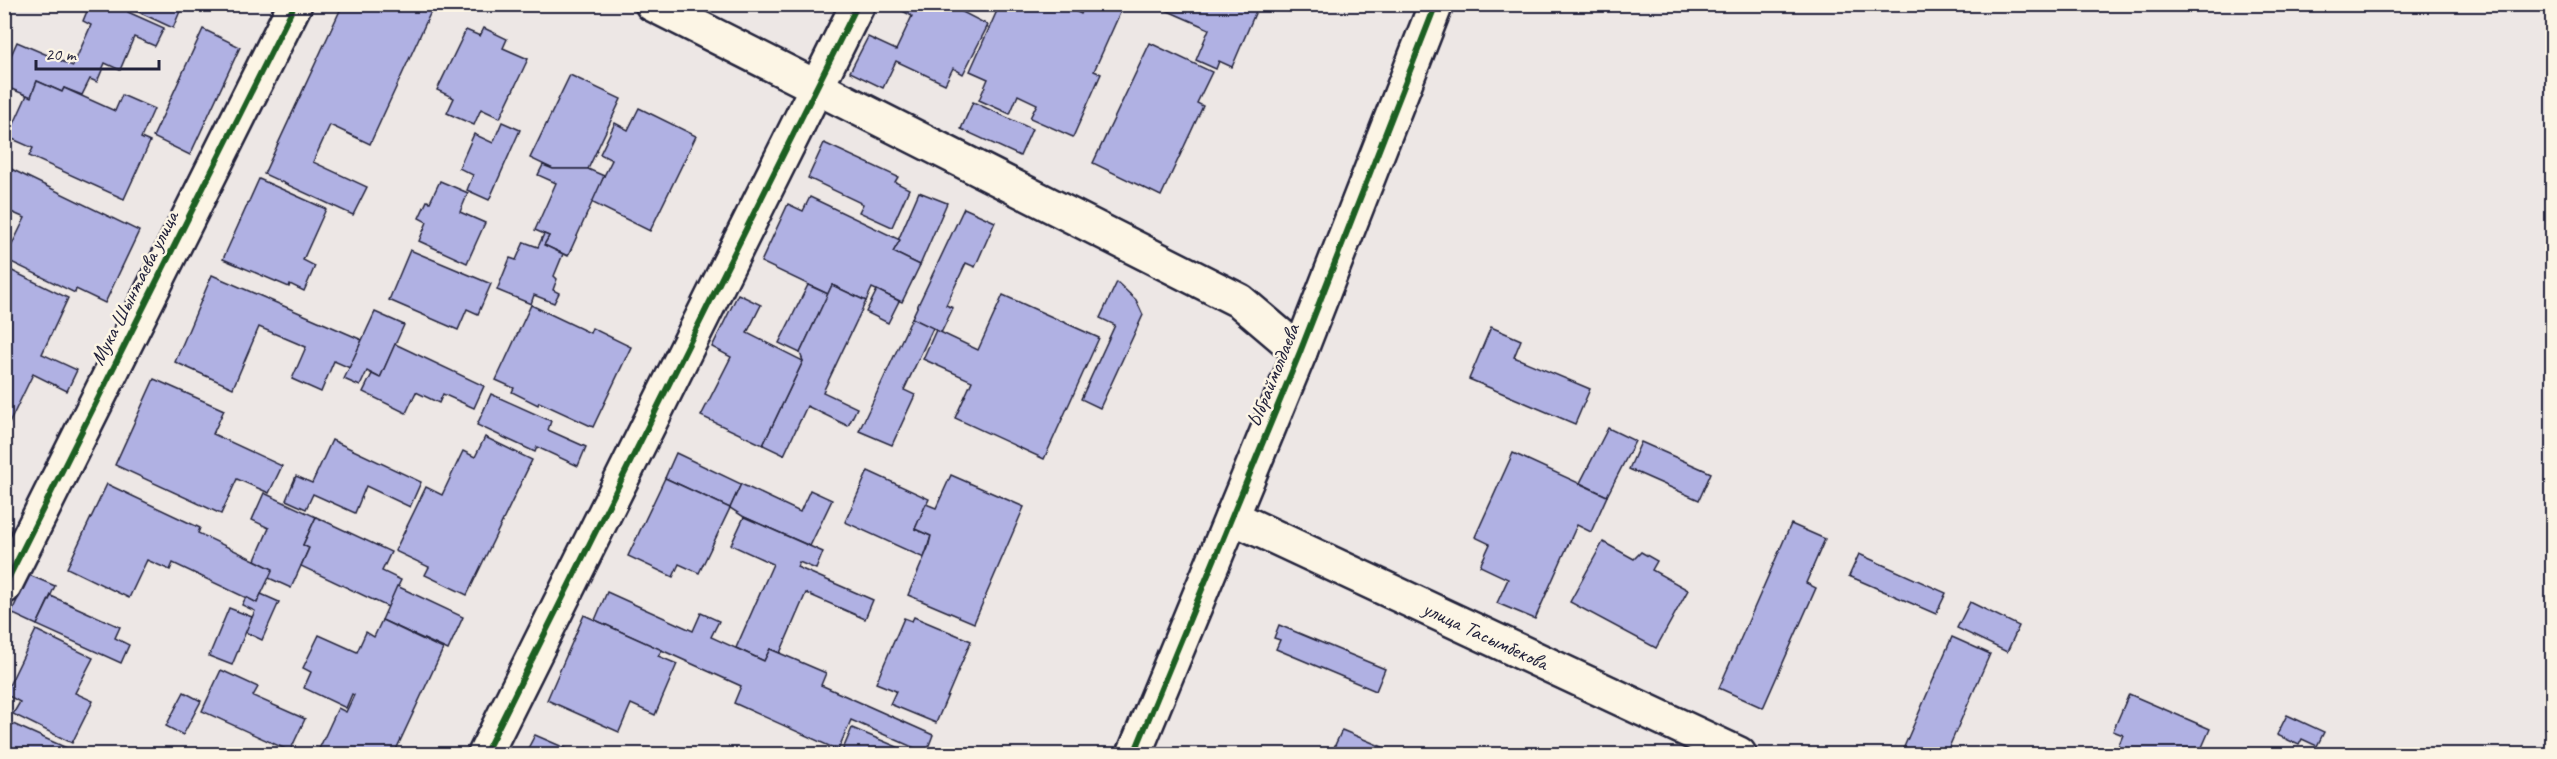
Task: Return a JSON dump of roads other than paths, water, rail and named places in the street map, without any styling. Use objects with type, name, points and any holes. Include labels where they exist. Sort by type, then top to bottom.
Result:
[{"type":"street","name":"Мука Шынтаева улица","points":[[4,587],[294,4]]},
{"type":"street","points":[[652,4],[1240,301],[1300,352]]},
{"type":"street","points":[[485,754],[858,4]]},
{"type":"street","name":"Ыбраймолдаева","points":[[1134,754],[1300,352],[1436,4]]},
{"type":"street","name":"улица Тасымбекова","points":[[1232,517],[1739,754]]}]
